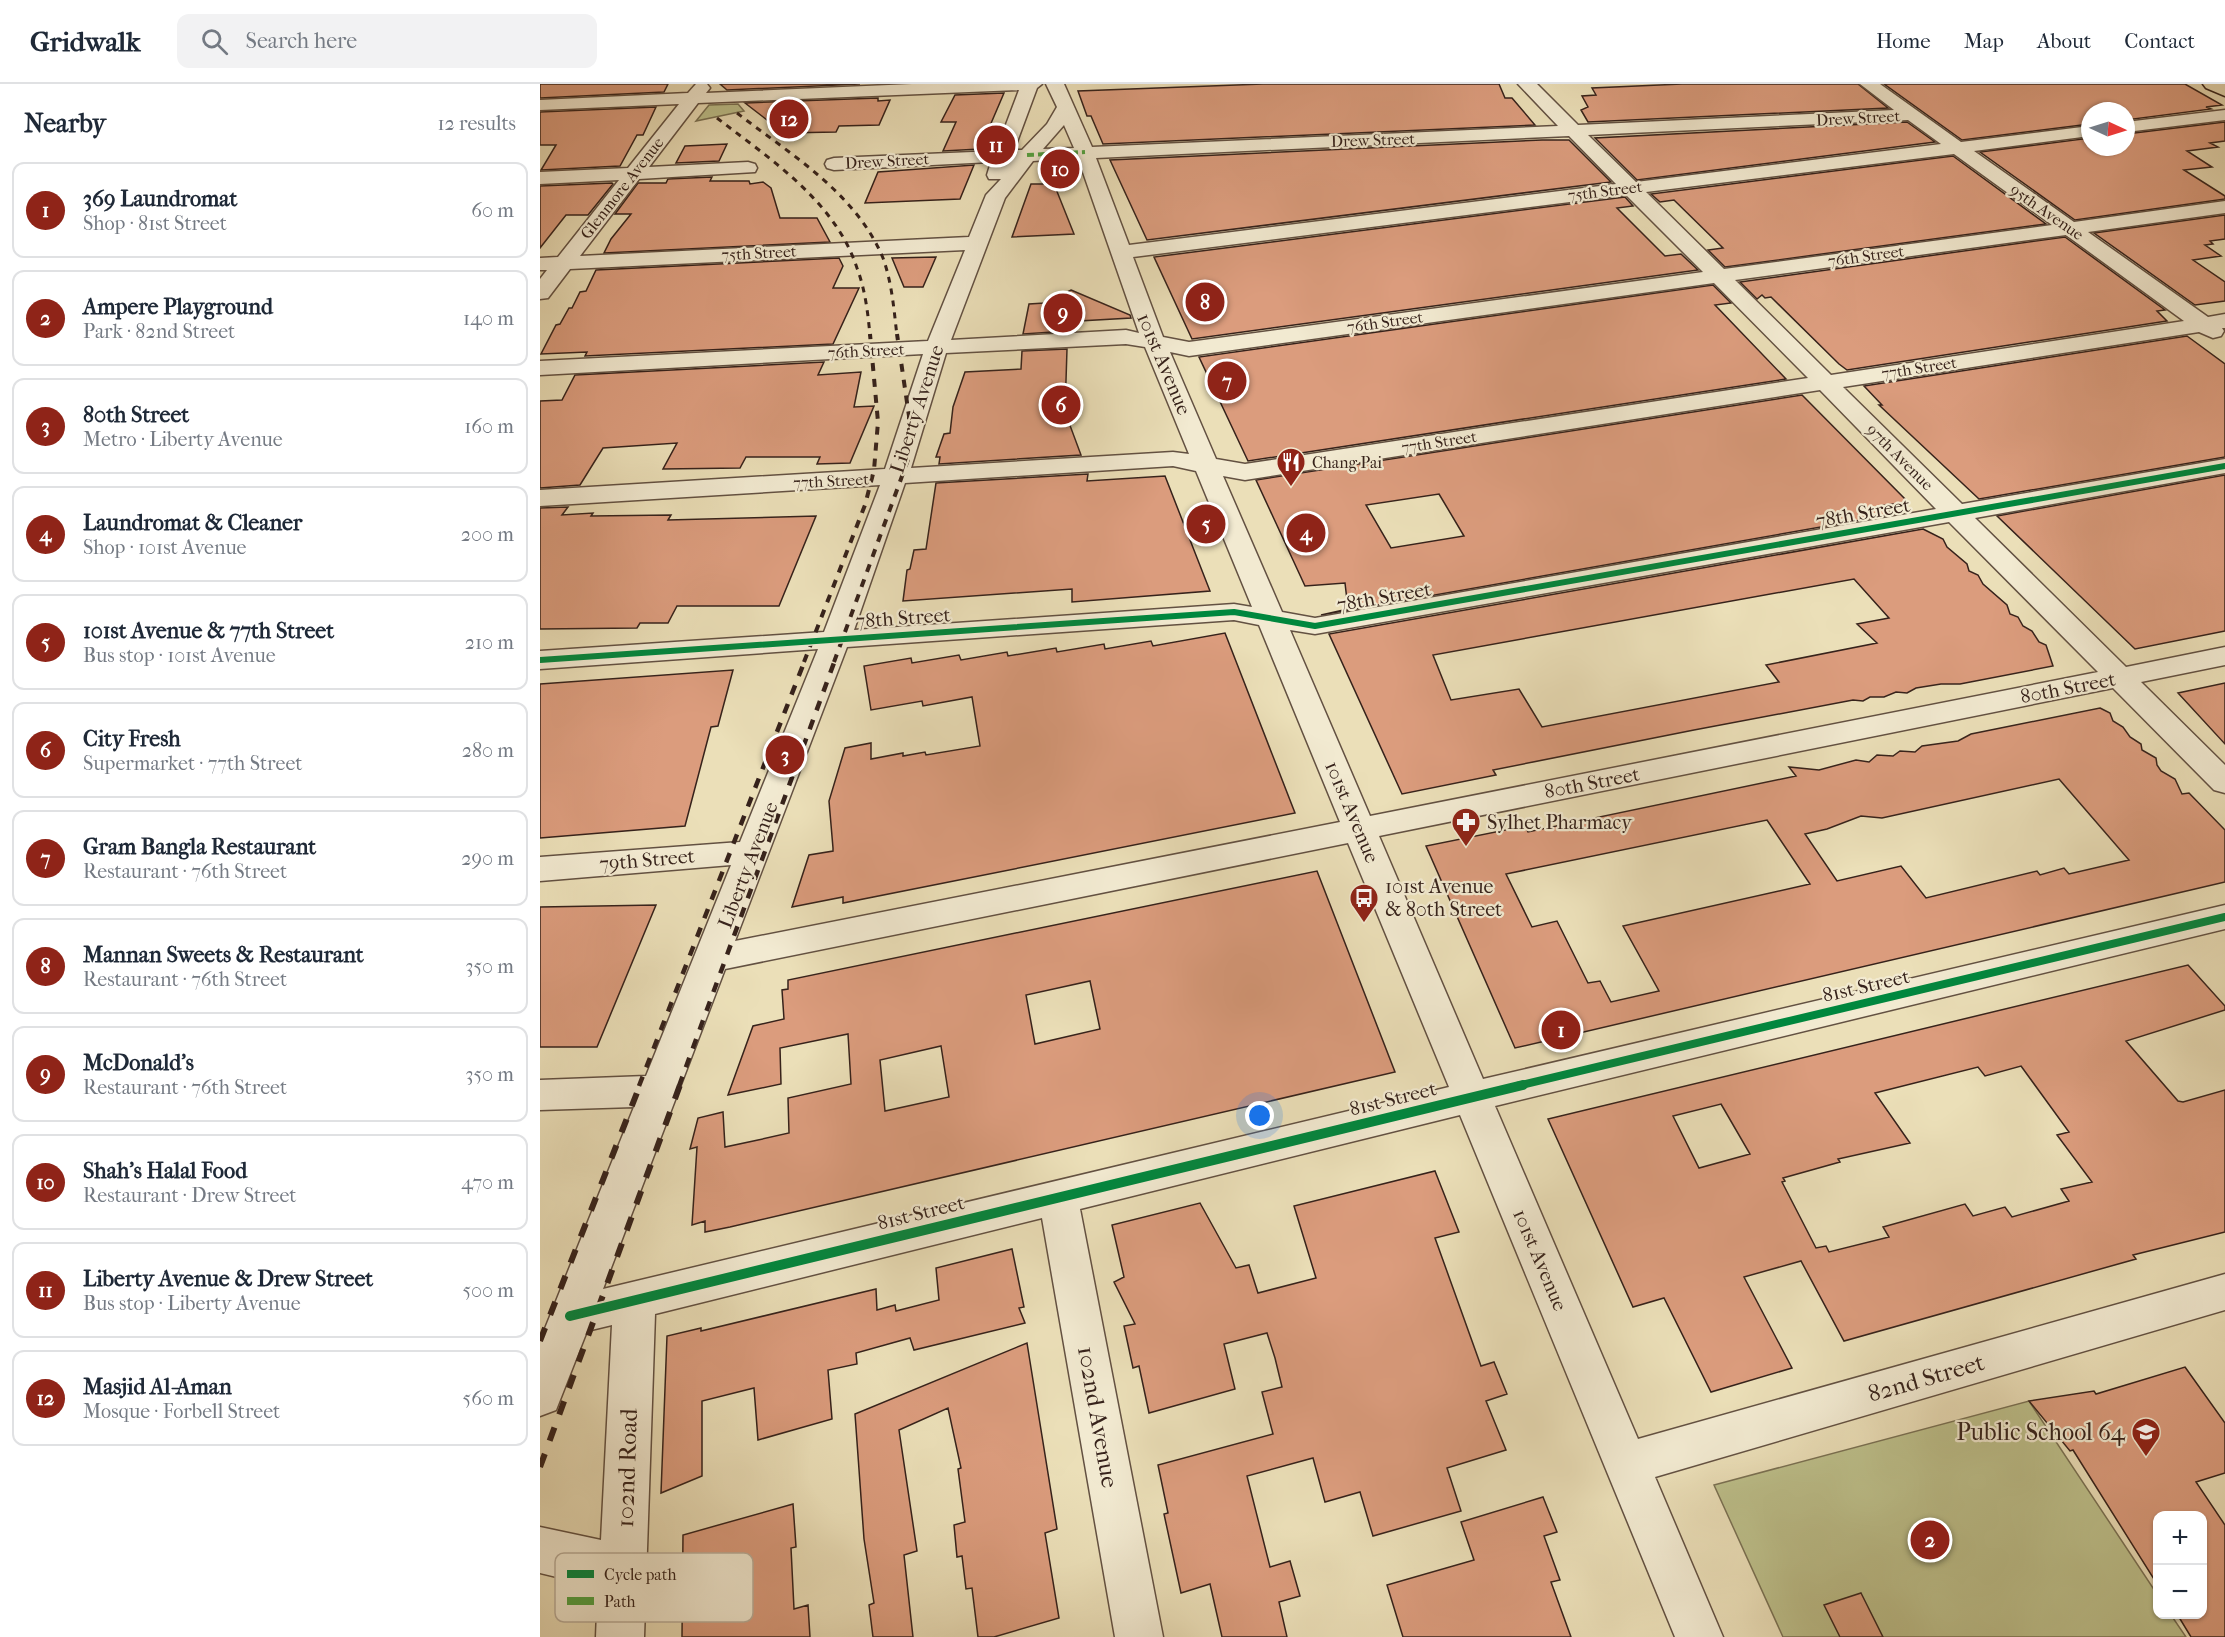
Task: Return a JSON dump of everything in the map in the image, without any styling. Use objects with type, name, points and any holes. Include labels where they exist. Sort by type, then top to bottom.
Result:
[{"type":"main road","points":[[2212,84],[2225,91]]},
{"type":"street","name":"Liberty Avenue","points":[[996,195],[992,189],[1031,84]]},
{"type":"street","points":[[540,105],[698,91],[1031,84]]},
{"type":"street","name":"101st Avenue","points":[[1055,84],[1085,152],[1155,343],[1699,1637]]},
{"type":"street","name":"97th Avenue","points":[[1527,84],[2225,783]]},
{"type":"street","name":"95th Avenue","points":[[1869,84],[2069,228],[2214,322],[2225,339]]},
{"type":"street","name":"Glenmore Avenue","points":[[540,293],[698,91]]},
{"type":"street","name":"Liberty Avenue","points":[[540,1396],[836,639],[895,477],[937,347],[996,195],[1004,189],[1027,155],[1062,116],[1065,108]]},
{"type":"street","name":"Drew Street","points":[[834,164],[1911,115]]},
{"type":"street","points":[[2135,126],[2225,115]]},
{"type":"street","name":"75th Street","points":[[1120,252],[2081,132]]},
{"type":"street","points":[[540,177],[748,168]]},
{"type":"street","name":"76th Street","points":[[540,368],[1126,337],[1189,349],[2225,207]]},
{"type":"street","name":"75th Street","points":[[540,264],[977,243]]},
{"type":"street","name":"77th Street","points":[[540,498],[1173,459],[1245,472],[2214,322]]},
{"type":"street","name":"78th Street","points":[[540,660],[1234,612],[1315,626],[2225,465]]},
{"type":"street","name":"80th Street","points":[[711,959],[2225,656]]},
{"type":"street","name":"79th Street","points":[[540,869],[754,852]]},
{"type":"street","name":"81st Street","points":[[570,1317],[1471,1097],[2225,917]]},
{"type":"street","points":[[540,1095],[659,1091]]},
{"type":"street","name":"102nd Avenue","points":[[1058,1197],[1139,1637]]},
{"type":"street","name":"82nd Street","points":[[1626,1464],[2225,1292]]},
{"type":"street","name":"102nd Road","points":[[624,1553],[634,1300]]},
{"type":"street","points":[[540,1550],[555,1553]]},
{"type":"street","name":"102nd Road","points":[[620,1637],[621,1622]]},
{"type":"green space","points":[[738,104],[744,111],[696,121],[709,105]]},
{"type":"green space","points":[[2029,1401],[2153,1588],[2153,1619],[2174,1619],[2186,1637],[1783,1637],[1714,1485]]},
{"type":"building","points":[[540,84],[668,84],[664,92],[540,98]]},
{"type":"building","points":[[720,84],[860,84],[727,90]]},
{"type":"building","points":[[1263,84],[1499,84],[1505,98],[1512,98],[1535,125],[1103,144],[1091,116],[1087,116],[1078,91]]},
{"type":"building","points":[[1682,84],[1858,84],[1888,108],[1588,122],[1581,110],[1588,107],[1582,96],[1596,95],[1592,88]]},
{"type":"building","points":[[1884,84],[2185,84],[2222,105],[2206,107],[2211,109],[2135,119],[2135,102],[2081,102],[2081,125],[1962,140]]},
{"type":"building","points":[[1004,93],[980,149],[943,151],[956,122],[941,122],[955,95]]},
{"type":"building","points":[[878,98],[878,101],[890,100],[879,125],[839,126],[836,132],[784,133],[745,103]]},
{"type":"building","points":[[656,107],[643,135],[637,135],[620,166],[541,170],[556,145],[540,145],[540,112]]},
{"type":"building","points":[[1907,122],[1935,142],[1637,180],[1595,138]]},
{"type":"building","points":[[2225,122],[2225,141],[2210,143],[2218,147],[2187,151],[2212,167],[2184,170],[2225,196],[2225,199],[2075,220],[1980,152],[2081,139],[2081,156],[2135,156],[2135,133]]},
{"type":"building","points":[[1569,140],[1611,182],[1147,240],[1110,160]]},
{"type":"building","points":[[727,144],[719,161],[676,163],[685,146]]},
{"type":"building","points":[[1953,156],[2046,224],[1725,267],[1708,250],[1723,248],[1674,200],[1660,202],[1651,194]]},
{"type":"building","points":[[974,165],[960,199],[865,203],[878,172]]},
{"type":"building","points":[[712,177],[710,181],[749,181],[750,184],[763,182],[771,188],[780,218],[817,218],[830,242],[604,253],[611,239],[631,214],[615,214],[638,183],[666,183],[668,179]]},
{"type":"building","points":[[612,183],[588,215],[566,215],[540,248],[540,186]]},
{"type":"building","points":[[1031,184],[1054,184],[1074,234],[1012,237]]},
{"type":"building","points":[[1625,197],[1633,206],[1617,208],[1665,256],[1681,254],[1698,270],[1192,339],[1154,257]]},
{"type":"building","points":[[2225,215],[2225,239],[2210,241],[2213,244],[2205,245],[2221,256],[2193,260],[2225,282],[2225,301],[2195,305],[2094,233]]},
{"type":"building","points":[[2065,237],[2165,310],[2157,311],[2167,321],[1847,370],[1771,297],[1765,298],[1762,295],[1757,299],[1740,282]]},
{"type":"building","points":[[936,257],[923,287],[904,287],[892,258]]},
{"type":"building","points":[[839,258],[843,266],[833,288],[859,288],[833,344],[585,356],[587,352],[541,354],[556,325],[560,324],[569,308],[572,308],[580,292],[586,291],[596,270]]},
{"type":"building","points":[[1713,285],[1731,303],[1715,305],[1786,379],[1248,461],[1199,357]]},
{"type":"building","points":[[1071,290],[1130,315],[1131,318],[1079,321],[1079,326],[1068,327],[1068,331],[1023,334],[1029,304],[1045,303]]},
{"type":"building","points":[[2187,336],[2225,364],[2225,457],[1979,499],[1879,405],[1882,405],[1864,386]]},
{"type":"building","points":[[1067,349],[1065,412],[1081,455],[939,464],[940,457],[936,457],[944,434],[950,433],[953,407],[965,372],[1021,369],[1022,351]]},
{"type":"building","points":[[824,362],[818,375],[861,372],[854,407],[874,406],[850,463],[817,464],[820,457],[746,457],[740,468],[663,469],[677,443],[603,448],[580,485],[540,488],[540,401],[562,400],[575,375]]},
{"type":"building","points":[[1802,395],[1908,502],[1880,506],[1895,514],[1321,615],[1348,609],[1345,583],[1305,586],[1256,480]],"holes":[[[1439,494],[1464,536],[1391,548],[1366,505]]]},
{"type":"building","points":[[1088,474],[1087,481],[1165,476],[1210,591],[1072,602],[1072,589],[903,601],[907,570],[910,569],[914,550],[926,549],[936,483]]},
{"type":"building","points":[[2225,475],[2225,631],[2135,649],[1997,516]]},
{"type":"building","points":[[568,507],[562,515],[593,513],[591,516],[671,515],[668,520],[816,516],[779,606],[677,606],[668,623],[640,623],[637,628],[540,629],[540,508]]},
{"type":"building","points":[[1923,529],[1943,539],[1947,547],[1967,564],[1969,571],[1978,575],[1983,584],[2007,605],[2010,614],[2018,617],[2023,626],[2032,631],[2039,642],[2046,645],[2053,666],[1960,684],[1916,688],[1907,693],[1896,692],[1884,697],[1870,697],[1863,701],[1853,700],[1694,730],[1493,770],[1496,775],[1402,794],[1329,634]],"holes":[[[1854,579],[1889,618],[1857,624],[1877,643],[1766,665],[1779,682],[1542,727],[1519,689],[1451,700],[1433,655]]]},
{"type":"building","points":[[1225,633],[1295,813],[843,903],[843,897],[792,907],[809,855],[833,851],[829,801],[845,748],[871,743],[871,759],[903,753],[903,756],[925,752],[926,755],[980,746],[972,697],[923,706],[922,701],[871,710],[864,666],[911,658],[912,663],[959,655],[961,660],[1007,652],[1008,656],[1056,648],[1057,652],[1104,644],[1105,649],[1151,641],[1153,646]]},
{"type":"building","points":[[733,670],[718,726],[711,727],[685,826],[540,838],[540,684]]},
{"type":"building","points":[[2225,683],[2225,744],[2178,693]]},
{"type":"building","points":[[2100,708],[2110,713],[2113,721],[2141,744],[2142,750],[2156,758],[2161,771],[2175,779],[2182,794],[2189,793],[2225,830],[2225,882],[1515,1048],[1426,846],[1525,826],[1528,832],[1796,776],[1789,767],[1819,770],[1856,760],[1869,762],[1877,755],[1893,756],[1900,751],[1915,752],[1922,746],[1958,741],[1971,734]],"holes":[[[2059,779],[2129,860],[2069,874],[2064,868],[2040,875],[2037,871],[1926,898],[1901,866],[1837,881],[1805,834],[1827,829],[1861,816],[1882,818]],[[1767,820],[1810,884],[1623,926],[1659,991],[1611,1002],[1600,981],[1588,983],[1557,921],[1532,927],[1506,874]]]},
{"type":"building","points":[[1317,871],[1395,1072],[705,1232],[705,1221],[692,1225],[697,1147],[690,1149],[698,1118],[723,1112],[725,1147],[758,1140],[789,1133],[788,1098],[851,1084],[848,1034],[780,1048],[781,1084],[728,1095],[753,1026],[784,1019],[782,990],[788,989],[788,980]],"holes":[[[1090,981],[1100,1029],[1035,1044],[1026,995]],[[941,1046],[949,1097],[885,1111],[880,1060]]]},
{"type":"building","points":[[656,905],[597,1047],[540,1047],[540,907]]},
{"type":"building","points":[[2188,965],[2225,1006],[2225,1010],[2126,1041],[2178,1101],[2183,1102],[2225,1090],[2225,1232],[2133,1255],[2136,1259],[1844,1341],[1801,1261],[1744,1277],[1792,1368],[1711,1392],[1664,1298],[1633,1307],[1548,1119]],"holes":[[[2021,1066],[2069,1132],[2057,1135],[2092,1182],[2061,1189],[2069,1201],[2012,1217],[2005,1207],[1973,1216],[1965,1204],[1883,1227],[1889,1237],[1829,1252],[1826,1246],[1816,1248],[1782,1182],[1785,1181],[1783,1178],[1840,1162],[1838,1159],[1910,1143],[1875,1093],[1978,1067],[1985,1076]],[[1721,1104],[1750,1154],[1699,1168],[1673,1116]]]},
{"type":"building","points":[[1435,1171],[1459,1232],[1435,1238],[1481,1366],[1494,1362],[1507,1394],[1486,1401],[1506,1450],[1447,1468],[1461,1511],[1373,1536],[1360,1492],[1325,1502],[1313,1458],[1247,1476],[1270,1567],[1290,1561],[1300,1596],[1279,1602],[1287,1637],[1222,1637],[1210,1584],[1181,1593],[1164,1514],[1168,1513],[1158,1465],[1273,1434],[1262,1392],[1282,1387],[1275,1358],[1267,1333],[1224,1344],[1235,1389],[1149,1413],[1139,1366],[1133,1368],[1124,1326],[1135,1324],[1114,1282],[1124,1277],[1112,1225],[1200,1203],[1236,1268],[1249,1265],[1258,1293],[1316,1278],[1294,1206]]},
{"type":"building","points":[[1012,1249],[1024,1307],[1019,1308],[1025,1323],[914,1350],[910,1338],[856,1353],[857,1364],[828,1370],[832,1419],[758,1440],[754,1388],[702,1401],[702,1476],[661,1493],[667,1336],[701,1328],[701,1331],[876,1289],[877,1310],[895,1305],[896,1311],[939,1300],[936,1268]]},
{"type":"building","points":[[1027,1343],[1057,1529],[1045,1533],[1059,1618],[994,1637],[978,1637],[972,1588],[966,1589],[962,1556],[957,1557],[954,1525],[965,1522],[958,1469],[961,1468],[948,1408],[899,1430],[917,1551],[904,1555],[913,1637],[873,1637],[869,1605],[874,1603],[864,1539],[855,1414]]},
{"type":"building","name":"Public School 64","points":[[2185,1367],[2225,1423],[2225,1473],[2196,1482],[2225,1525],[2225,1637],[2191,1637],[2180,1619],[2207,1619],[2207,1511],[2153,1511],[2153,1578],[2073,1450],[2070,1451],[2029,1401],[2094,1391],[2096,1394]]},
{"type":"building","points":[[1543,1497],[1557,1532],[1544,1536],[1560,1580],[1551,1582],[1571,1637],[1403,1637],[1387,1585],[1474,1560],[1461,1522]]},
{"type":"building","points":[[793,1504],[796,1547],[791,1548],[794,1609],[808,1605],[810,1637],[682,1637],[682,1622],[753,1622],[753,1553],[683,1553],[683,1535]]},
{"type":"building","points":[[1861,1593],[1883,1637],[1840,1637],[1824,1605]]},
{"type":"railway","points":[[737,113],[820,176],[856,214],[871,235],[883,258],[891,287],[897,336]]},
{"type":"railway","points":[[717,118],[799,183],[833,222],[847,244],[860,276],[866,301],[870,336]]},
{"type":"railway","points":[[804,662],[865,505],[874,470],[878,422],[870,334]]},
{"type":"railway","points":[[834,662],[909,457],[909,416],[897,334]]},
{"type":"railway","points":[[639,1086],[805,660]]},
{"type":"railway","points":[[679,1086],[835,660]]},
{"type":"railway","points":[[540,1341],[640,1085]]},
{"type":"railway","points":[[540,1467],[680,1085]]},
{"type":"marked path","points":[[1027,155],[1085,152]]},
{"type":"cycle path","points":[[540,660],[1234,612],[1315,626],[2225,466]]},
{"type":"cycle path","points":[[570,1316],[2225,917]]},
{"type":"place","name":"Masjid Al-Aman","points":[[789,119]]},
{"type":"place","name":"Liberty Avenue & Drew Street","points":[[996,145]]},
{"type":"place","name":"Shah's Halal Food","points":[[1060,169]]},
{"type":"place","name":"Mannan Sweets & Restaurant","points":[[1205,302]]},
{"type":"place","name":"McDonald's","points":[[1063,313]]},
{"type":"place","name":"Gram Bangla Restaurant","points":[[1227,381]]},
{"type":"place","name":"City Fresh","points":[[1061,405]]},
{"type":"place","name":"Chang Pai","points":[[1291,488]]},
{"type":"place","name":"101st Avenue & 77th Street","points":[[1206,524]]},
{"type":"place","name":"Laundromat & Cleaner","points":[[1306,533]]},
{"type":"place","name":"80th Street","points":[[785,755]]},
{"type":"place","name":"Sylhet Pharmacy","points":[[1466,848]]},
{"type":"place","name":"101st Avenue & 80th Street","points":[[1364,924]]},
{"type":"place","name":"369 Laundromat","points":[[1561,1030]]},
{"type":"place","name":"Public School 64","points":[[2146,1458]]},
{"type":"place","name":"Ampere Playground","points":[[1930,1540]]}]
